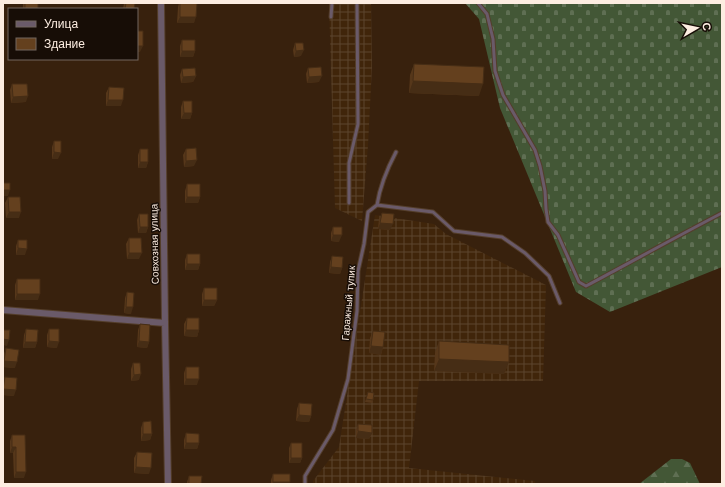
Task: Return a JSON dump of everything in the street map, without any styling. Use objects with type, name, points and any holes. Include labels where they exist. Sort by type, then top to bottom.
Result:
[{"type":"street","name":"Совхозная улица","points":[[161,3],[168,484]]},
{"type":"street","points":[[3,310],[165,323]]},
{"type":"lane","points":[[331,17],[332,3]]},
{"type":"lane","points":[[349,203],[349,163],[358,124],[357,3]]},
{"type":"lane","points":[[478,3],[487,14],[493,39],[496,70],[503,95],[528,137],[540,166],[545,191],[548,222],[558,235],[579,282],[586,286],[722,213]]},
{"type":"lane","name":"Гаражный тупик","points":[[305,484],[305,476],[333,430],[348,379],[357,311],[358,271],[364,244],[368,212],[377,205],[379,193],[387,170],[396,152]]},
{"type":"lane","points":[[377,205],[433,212],[454,231],[502,237],[524,253],[549,276],[560,303]]},
{"type":"shaded area","points":[[329,3],[371,3],[372,66],[362,221],[335,208]]},
{"type":"shaded area","points":[[375,215],[434,224],[446,234],[546,285],[543,381],[419,381],[409,468],[535,481],[535,484],[313,484],[313,481],[339,447]]},
{"type":"green space","points":[[465,3],[722,3],[722,267],[610,312],[576,292],[500,108],[479,19]]},
{"type":"green space","points":[[671,459],[682,459],[690,463],[700,484],[639,484]]},
{"type":"building","points":[[25,3],[38,3],[38,8],[25,8]]},
{"type":"building","points":[[126,3],[135,3],[134,8],[125,8]]},
{"type":"building","points":[[180,3],[197,3],[196,17],[180,17]]},
{"type":"building","points":[[138,31],[143,31],[143,46],[138,46]]},
{"type":"building","points":[[182,40],[195,40],[195,51],[182,51]]},
{"type":"building","points":[[295,43],[303,43],[304,50],[296,51]]},
{"type":"building","points":[[414,64],[484,67],[483,84],[413,81]]},
{"type":"building","points":[[321,67],[322,76],[309,77],[308,68]]},
{"type":"building","points":[[195,68],[196,76],[183,77],[182,69]]},
{"type":"building","points":[[12,84],[27,84],[28,96],[13,97]]},
{"type":"building","points":[[109,87],[124,88],[123,100],[108,100]]},
{"type":"building","points":[[183,101],[192,101],[192,113],[184,113]]},
{"type":"building","points":[[54,141],[61,141],[61,153],[54,152]]},
{"type":"building","points":[[196,148],[197,160],[186,161],[186,149]]},
{"type":"building","points":[[140,149],[148,149],[148,162],[140,162]]},
{"type":"building","points":[[3,183],[10,183],[10,190],[3,190]]},
{"type":"building","points":[[187,184],[200,184],[200,197],[187,197]]},
{"type":"building","points":[[8,197],[20,197],[21,212],[9,212]]},
{"type":"building","points":[[382,213],[394,214],[393,224],[380,223]]},
{"type":"building","points":[[139,214],[148,214],[148,227],[140,227]]},
{"type":"building","points":[[333,227],[342,227],[342,235],[333,235]]},
{"type":"building","points":[[129,238],[141,238],[142,253],[129,253]]},
{"type":"building","points":[[18,240],[27,240],[27,249],[18,248]]},
{"type":"building","points":[[187,254],[200,254],[200,264],[187,264]]},
{"type":"building","points":[[332,256],[343,257],[342,268],[331,267]]},
{"type":"building","points":[[17,279],[40,279],[40,294],[17,294]]},
{"type":"building","points":[[204,288],[217,288],[217,300],[204,300]]},
{"type":"building","points":[[127,292],[134,293],[133,307],[126,307]]},
{"type":"building","points":[[187,318],[199,318],[199,330],[186,330]]},
{"type":"building","points":[[140,324],[150,325],[149,342],[139,341]]},
{"type":"building","points":[[26,329],[38,330],[37,342],[25,342]]},
{"type":"building","points":[[49,329],[59,329],[59,342],[49,341]]},
{"type":"building","points":[[3,330],[10,330],[9,340],[3,339]]},
{"type":"building","points":[[373,331],[385,332],[383,347],[371,346]]},
{"type":"building","points":[[439,341],[509,345],[509,362],[439,359]]},
{"type":"building","points":[[6,348],[19,350],[17,362],[4,361]]},
{"type":"building","points":[[133,363],[140,363],[141,374],[134,375]]},
{"type":"building","points":[[186,367],[199,367],[199,379],[186,379]]},
{"type":"building","points":[[5,377],[17,378],[16,390],[3,389]]},
{"type":"building","points":[[368,392],[374,393],[373,400],[366,399]]},
{"type":"building","points":[[299,403],[312,404],[311,416],[299,415]]},
{"type":"building","points":[[151,421],[152,434],[143,434],[143,422]]},
{"type":"building","points":[[358,424],[372,425],[372,433],[358,431]]},
{"type":"building","points":[[186,433],[199,434],[199,443],[186,443]]},
{"type":"building","points":[[12,435],[25,435],[26,472],[16,472],[16,447],[12,447]]},
{"type":"building","points":[[291,443],[302,443],[302,458],[291,458]]},
{"type":"building","points":[[137,452],[152,453],[151,468],[136,467]]},
{"type":"building","points":[[273,474],[290,474],[290,482],[273,482]]},
{"type":"building","points":[[189,476],[202,476],[201,484],[189,484]]}]
